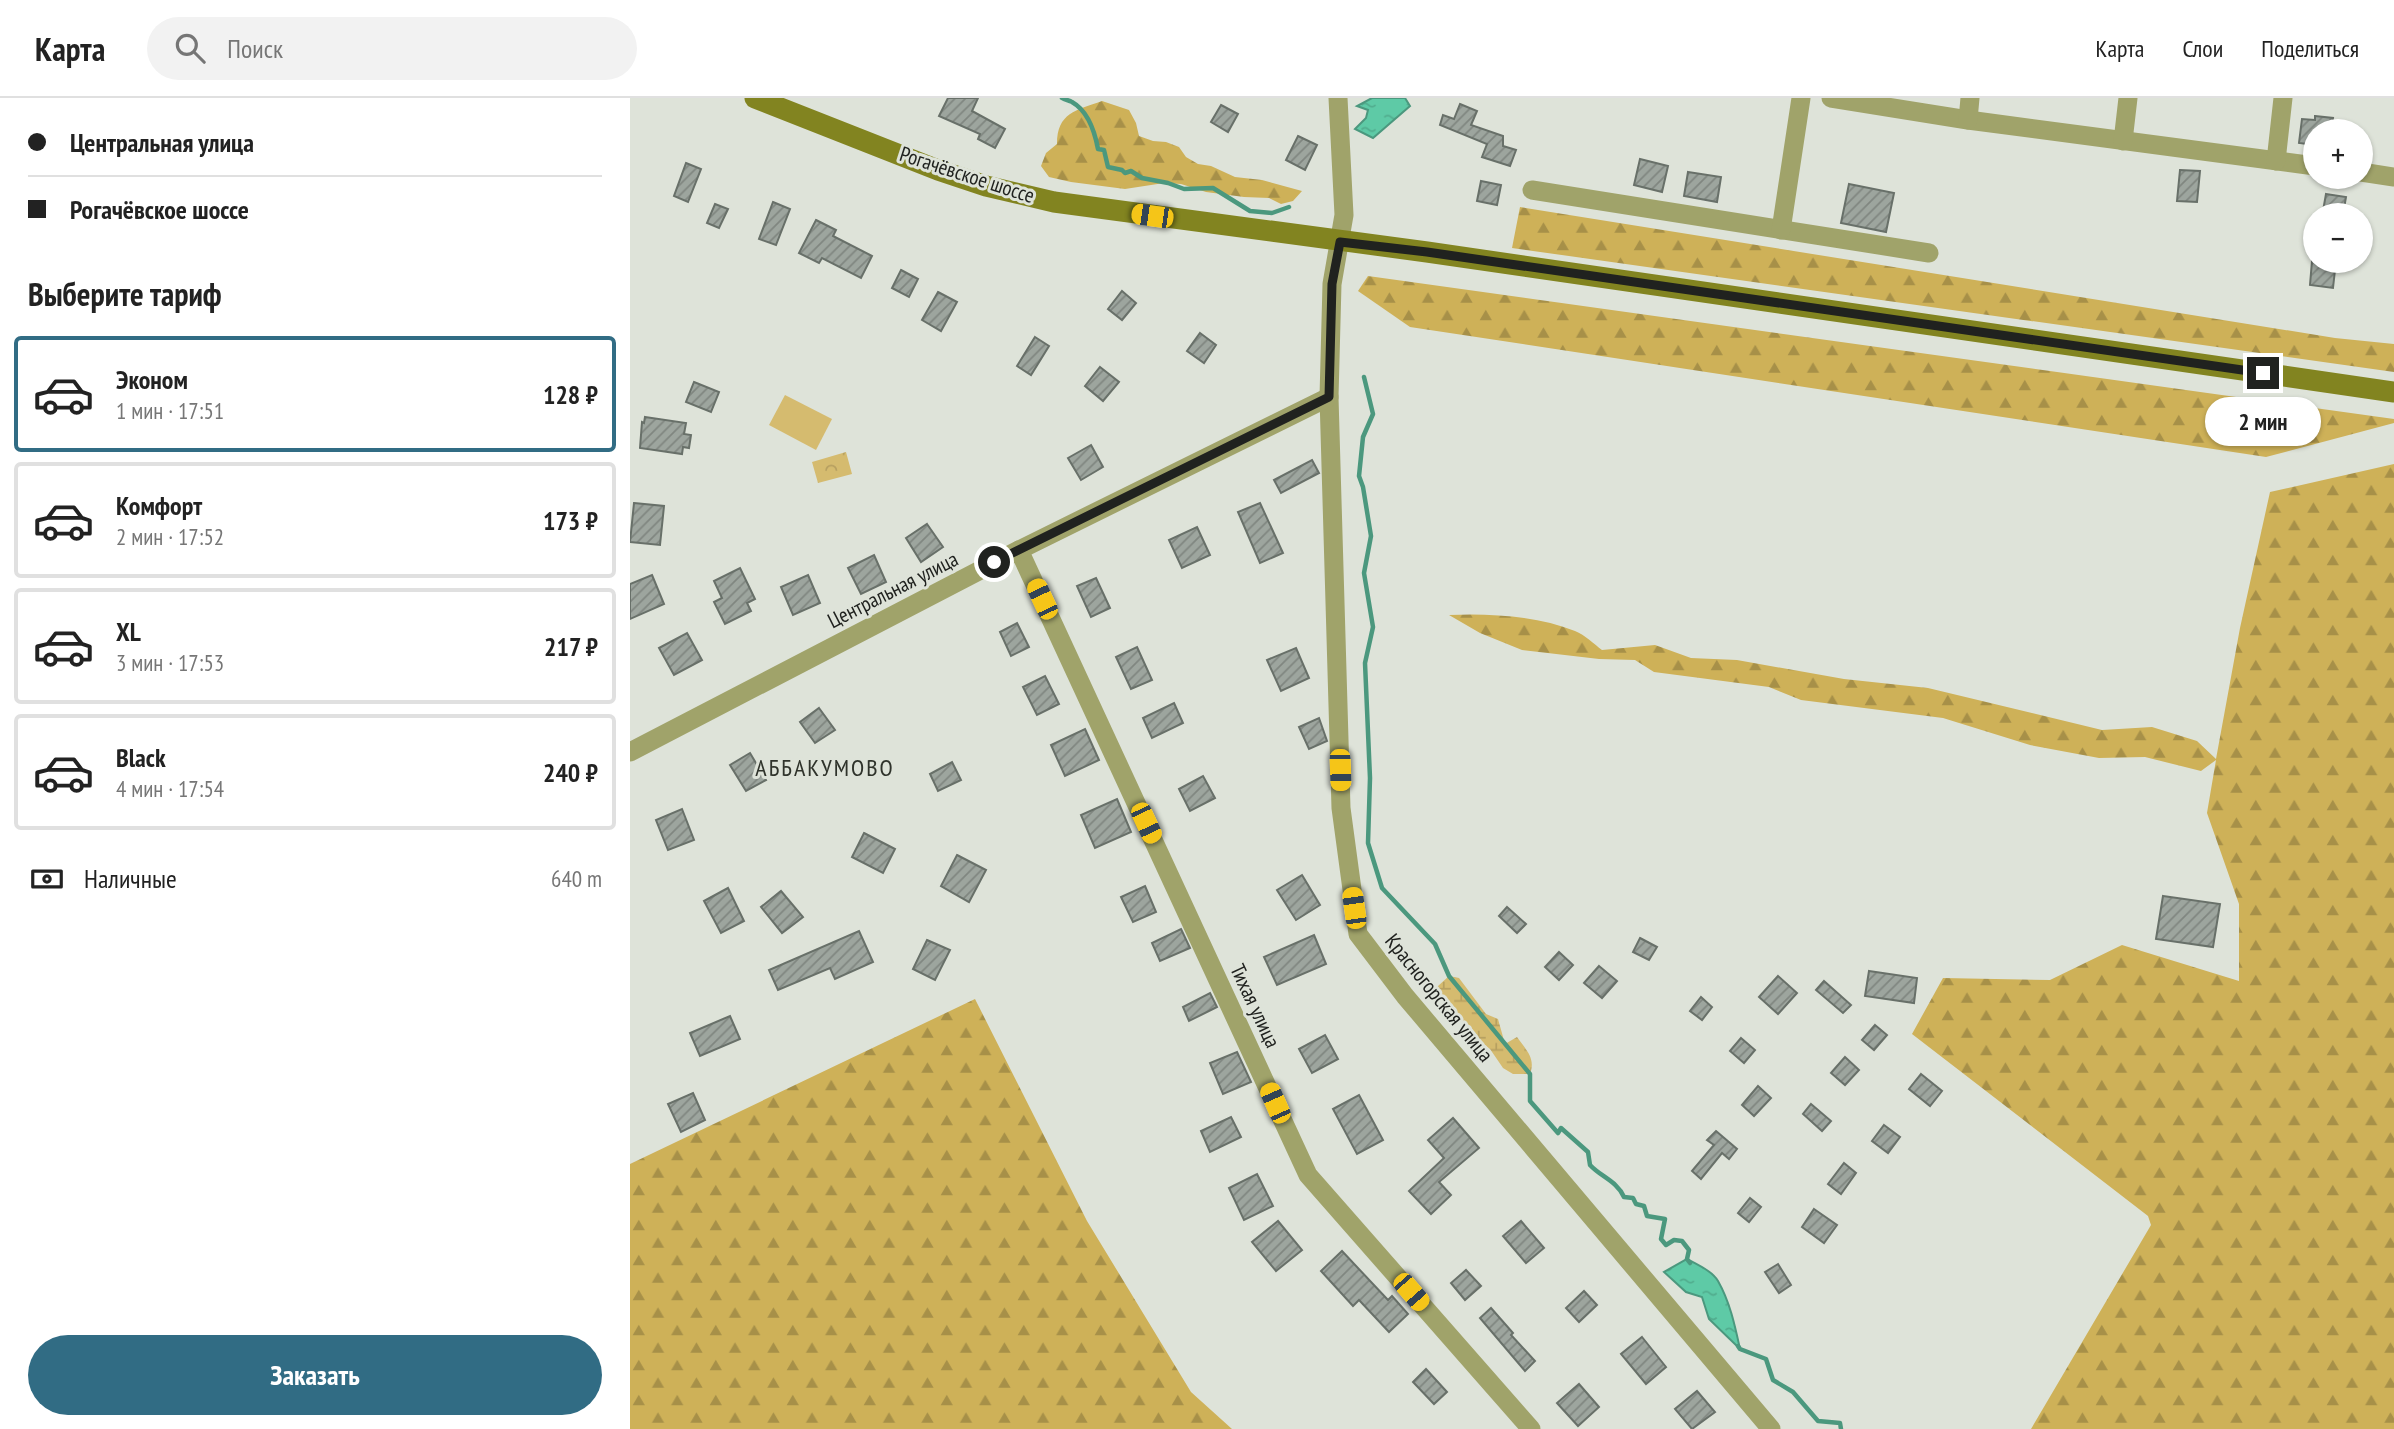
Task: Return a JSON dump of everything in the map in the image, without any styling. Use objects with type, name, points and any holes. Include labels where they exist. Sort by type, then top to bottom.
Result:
[{"type":"main road","name":"Рогачёвское шоссе","points":[[755,98],[938,170],[1018,195],[1054,202],[1427,252],[2394,392]]},
{"type":"street","name":"Красногорская улица","points":[[1338,98],[1344,215],[1332,284],[1329,397],[1341,808],[1358,934],[1405,996],[1771,1429]]},
{"type":"street","points":[[1781,230],[1801,98]]},
{"type":"street","points":[[1831,98],[1968,120],[2303,164]]},
{"type":"street","points":[[1968,120],[1970,98]]},
{"type":"street","points":[[2123,141],[2128,98]]},
{"type":"street","points":[[2276,161],[2283,98]]},
{"type":"street","points":[[2373,174],[2394,177]]},
{"type":"street","points":[[1532,190],[1929,253]]},
{"type":"street","name":"Центральная улица","points":[[630,752],[1019,550],[1329,397]]},
{"type":"street","name":"Тихая улица","points":[[1019,550],[1308,1175],[1531,1429]]},
{"type":"green space","points":[[1102,101],[1129,110],[1139,136],[1179,147],[1186,157],[1198,164],[1211,166],[1235,177],[1262,180],[1302,191],[1293,201],[1281,204],[1269,198],[1206,192],[1181,184],[1164,183],[1125,189],[1049,177],[1041,166],[1046,153],[1057,144],[1060,125],[1064,119],[1076,110]]},
{"type":"green space","points":[[1520,207],[2335,338],[2394,344],[2394,372],[1512,248]]},
{"type":"green space","points":[[1368,276],[2394,419],[2394,423],[2266,457],[1410,327],[1358,291]]},
{"type":"green space","points":[[785,395],[832,419],[816,450],[769,425]]},
{"type":"green space","points":[[846,452],[852,474],[818,483],[812,462]]},
{"type":"green space","points":[[2394,464],[2394,1429],[2031,1429],[2151,1225],[2148,1216],[1912,1034],[1943,978],[2050,980],[2122,945],[2239,981],[2239,904],[2207,813],[2216,760],[2201,771],[2145,757],[2099,758],[2030,745],[1943,718],[1801,700],[1769,687],[1654,672],[1635,660],[1599,659],[1522,650],[1480,633],[1449,615],[1496,615],[1545,622],[1579,633],[1602,650],[1655,645],[1691,658],[1737,660],[1844,679],[1928,688],[2102,730],[2152,727],[2197,741],[2216,759],[2240,628],[2270,492]]},
{"type":"green space","points":[[1449,976],[1459,978],[1486,1014],[1498,1019],[1505,1044],[1517,1037],[1531,1059],[1530,1074],[1513,1074],[1503,1068],[1490,1049],[1475,1037],[1471,1026],[1459,1020],[1435,993],[1438,986]]},
{"type":"green space","points":[[975,999],[1087,1221],[1191,1392],[1232,1429],[630,1429],[630,1164]]},
{"type":"water","points":[[1372,98],[1405,98],[1410,106],[1373,138],[1355,129],[1366,118],[1368,110],[1357,106]]},
{"type":"water","points":[[1687,1259],[1708,1271],[1718,1281],[1729,1306],[1740,1349],[1709,1319],[1702,1297],[1686,1292],[1664,1272]]},
{"type":"building","points":[[948,98],[978,98],[972,111],[1005,129],[995,148],[978,139],[980,134],[939,116]]},
{"type":"building","points":[[1460,104],[1477,111],[1471,125],[1503,136],[1503,146],[1516,150],[1510,166],[1482,157],[1487,144],[1440,125],[1443,115],[1454,119]]},
{"type":"building","points":[[1221,105],[1238,114],[1228,132],[1211,122]]},
{"type":"building","points":[[2315,116],[2333,118],[2333,119],[2315,119]]},
{"type":"building","points":[[2303,119],[2303,144],[2299,143]]},
{"type":"building","points":[[1298,136],[1317,145],[1305,170],[1286,160]]},
{"type":"building","points":[[1640,159],[1668,166],[1662,192],[1634,185]]},
{"type":"building","points":[[686,163],[701,169],[688,202],[674,196]]},
{"type":"building","points":[[2180,170],[2200,171],[2197,202],[2177,201]]},
{"type":"building","points":[[1688,172],[1721,177],[1717,202],[1684,196]]},
{"type":"building","points":[[1481,181],[1501,185],[1497,205],[1477,201]]},
{"type":"building","points":[[1849,184],[1894,193],[1886,232],[1841,223]]},
{"type":"building","points":[[2326,194],[2346,197],[2345,203],[2324,203]]},
{"type":"building","points":[[773,202],[790,209],[776,245],[759,239]]},
{"type":"building","points":[[715,204],[728,209],[719,228],[707,223]]},
{"type":"building","points":[[816,220],[836,230],[833,236],[872,256],[861,278],[822,258],[819,263],[799,253]]},
{"type":"building","points":[[901,270],[918,279],[909,297],[892,288]]},
{"type":"building","points":[[2311,273],[2335,273],[2333,288],[2310,285]]},
{"type":"building","points":[[1122,291],[1136,303],[1122,320],[1108,309]]},
{"type":"building","points":[[938,292],[957,302],[941,331],[922,320]]},
{"type":"building","points":[[1200,333],[1216,345],[1204,363],[1187,351]]},
{"type":"building","points":[[1035,337],[1049,346],[1031,375],[1017,366]]},
{"type":"building","points":[[1100,367],[1119,382],[1103,401],[1085,386]]},
{"type":"building","points":[[694,382],[719,392],[711,412],[686,402]]},
{"type":"building","points":[[645,417],[686,423],[684,434],[691,435],[689,448],[683,447],[682,454],[640,448],[642,422],[644,423]]},
{"type":"building","points":[[1091,445],[1103,467],[1081,480],[1068,458]]},
{"type":"building","points":[[1312,460],[1319,473],[1281,493],[1274,480]]},
{"type":"building","points":[[634,503],[664,506],[660,545],[630,542]]},
{"type":"building","points":[[1260,503],[1283,553],[1260,563],[1238,512]]},
{"type":"building","points":[[927,524],[943,547],[921,562],[906,538]]},
{"type":"building","points":[[1197,527],[1210,555],[1182,568],[1169,540]]},
{"type":"building","points":[[874,555],[886,582],[861,594],[848,568]]},
{"type":"building","points":[[740,568],[755,599],[747,603],[751,611],[725,624],[714,602],[722,598],[714,581]]},
{"type":"building","points":[[652,575],[664,604],[630,619],[630,584]]},
{"type":"building","points":[[808,575],[820,603],[793,615],[781,587]]},
{"type":"building","points":[[1096,578],[1110,608],[1091,617],[1077,586]]},
{"type":"building","points":[[1017,623],[1029,647],[1011,656],[1000,632]]},
{"type":"building","points":[[687,633],[702,660],[674,675],[659,648]]},
{"type":"building","points":[[1137,647],[1152,680],[1131,689],[1116,657]]},
{"type":"building","points":[[1296,648],[1309,678],[1281,691],[1267,660]]},
{"type":"building","points":[[1045,676],[1059,704],[1037,715],[1023,687]]},
{"type":"building","points":[[1174,703],[1183,723],[1152,738],[1143,718]]},
{"type":"building","points":[[819,708],[835,730],[815,743],[800,722]]},
{"type":"building","points":[[1319,718],[1327,741],[1309,749],[1299,727]]},
{"type":"building","points":[[1085,729],[1099,760],[1065,776],[1051,745]]},
{"type":"building","points":[[750,753],[766,780],[746,791],[730,765]]},
{"type":"building","points":[[952,762],[961,780],[938,791],[930,774]]},
{"type":"building","points":[[1203,776],[1215,798],[1190,811],[1179,789]]},
{"type":"building","points":[[1117,799],[1131,832],[1095,848],[1081,815]]},
{"type":"building","points":[[682,809],[694,840],[668,850],[656,820]]},
{"type":"building","points":[[864,833],[895,849],[883,873],[852,857]]},
{"type":"building","points":[[957,855],[986,870],[969,902],[941,886]]},
{"type":"building","points":[[1302,875],[1320,905],[1296,920],[1277,890]]},
{"type":"building","points":[[1145,886],[1156,912],[1133,922],[1121,897]]},
{"type":"building","points":[[728,888],[744,921],[721,933],[704,901]]},
{"type":"building","points":[[781,891],[803,917],[782,933],[761,907]]},
{"type":"building","points":[[2163,896],[2220,904],[2213,947],[2156,939]]},
{"type":"building","points":[[1507,907],[1526,924],[1517,933],[1499,916]]},
{"type":"building","points":[[1181,929],[1190,948],[1160,961],[1152,943]]},
{"type":"building","points":[[859,931],[873,962],[835,979],[830,968],[778,990],[769,970]]},
{"type":"building","points":[[1314,935],[1326,964],[1277,985],[1264,957]]},
{"type":"building","points":[[1640,938],[1657,947],[1649,960],[1633,952]]},
{"type":"building","points":[[927,940],[950,950],[935,980],[913,969]]},
{"type":"building","points":[[1559,952],[1573,965],[1559,980],[1545,967]]},
{"type":"building","points":[[1599,966],[1617,981],[1602,998],[1584,983]]},
{"type":"building","points":[[1869,971],[1917,978],[1914,1003],[1865,996]]},
{"type":"building","points":[[1778,976],[1797,993],[1778,1014],[1759,997]]},
{"type":"building","points":[[1824,981],[1851,1005],[1843,1013],[1816,990]]},
{"type":"building","points":[[1210,993],[1217,1007],[1189,1021],[1183,1007]]},
{"type":"building","points":[[1701,997],[1712,1007],[1702,1020],[1690,1011]]},
{"type":"building","points":[[730,1016],[740,1039],[700,1056],[690,1033]]},
{"type":"building","points":[[1875,1025],[1887,1035],[1874,1050],[1862,1040]]},
{"type":"building","points":[[1325,1035],[1338,1059],[1312,1073],[1299,1049]]},
{"type":"building","points":[[1741,1038],[1755,1050],[1744,1063],[1730,1051]]},
{"type":"building","points":[[1237,1052],[1251,1082],[1223,1094],[1210,1063]]},
{"type":"building","points":[[1845,1057],[1859,1070],[1845,1085],[1831,1073]]},
{"type":"building","points":[[1921,1074],[1942,1091],[1930,1106],[1909,1089]]},
{"type":"building","points":[[1758,1086],[1771,1098],[1754,1116],[1742,1105]]},
{"type":"building","points":[[693,1093],[705,1120],[681,1132],[668,1104]]},
{"type":"building","points":[[1359,1095],[1383,1140],[1357,1154],[1333,1109]]},
{"type":"building","points":[[1811,1104],[1831,1121],[1822,1131],[1803,1114]]},
{"type":"building","points":[[1231,1117],[1241,1137],[1210,1152],[1201,1131]]},
{"type":"building","points":[[1453,1118],[1479,1148],[1439,1182],[1451,1195],[1431,1214],[1409,1191],[1444,1158],[1428,1140]]},
{"type":"building","points":[[1884,1125],[1900,1137],[1888,1153],[1872,1141]]},
{"type":"building","points":[[1716,1131],[1737,1149],[1729,1159],[1722,1153],[1701,1179],[1692,1171],[1714,1145],[1707,1140]]},
{"type":"building","points":[[1844,1163],[1856,1173],[1841,1194],[1828,1184]]},
{"type":"building","points":[[1257,1174],[1273,1206],[1244,1220],[1229,1188]]},
{"type":"building","points":[[1750,1198],[1761,1207],[1749,1222],[1738,1213]]},
{"type":"building","points":[[1814,1209],[1837,1225],[1824,1243],[1802,1227]]},
{"type":"building","points":[[1278,1221],[1302,1250],[1276,1271],[1252,1242]]},
{"type":"building","points":[[1521,1221],[1544,1248],[1526,1263],[1503,1236]]},
{"type":"building","points":[[1342,1251],[1388,1300],[1392,1296],[1408,1314],[1389,1332],[1359,1300],[1353,1306],[1321,1271]]},
{"type":"building","points":[[1778,1264],[1791,1285],[1779,1293],[1765,1272]]},
{"type":"building","points":[[1466,1270],[1481,1286],[1465,1300],[1451,1283]]},
{"type":"building","points":[[1584,1291],[1597,1305],[1579,1322],[1566,1308]]},
{"type":"building","points":[[1491,1308],[1535,1361],[1525,1371],[1480,1318]]},
{"type":"building","points":[[1642,1337],[1666,1367],[1646,1384],[1621,1354]]},
{"type":"building","points":[[1426,1369],[1447,1392],[1434,1404],[1413,1382]]},
{"type":"building","points":[[1579,1384],[1599,1407],[1578,1426],[1557,1403]]},
{"type":"building","points":[[1697,1391],[1715,1412],[1692,1429],[1675,1409]]},
{"type":"waterway","points":[[1062,98],[1071,101],[1082,111],[1093,129],[1098,149],[1104,150],[1108,167],[1125,173],[1131,171],[1142,178],[1184,189],[1213,188],[1250,211],[1272,213],[1289,207]]},
{"type":"waterway","points":[[1364,377],[1373,414],[1363,437],[1359,476],[1371,536],[1364,573],[1373,627],[1365,663],[1370,778],[1368,843],[1382,888],[1435,944],[1449,976],[1530,1074],[1530,1101],[1558,1133],[1561,1128],[1588,1152],[1590,1165],[1613,1183],[1624,1197],[1633,1198],[1636,1204],[1644,1206],[1647,1216],[1665,1219],[1661,1239],[1666,1245],[1674,1240],[1682,1241],[1689,1250],[1687,1259],[1690,1263]]},
{"type":"waterway","points":[[1738,1346],[1766,1359],[1773,1380],[1793,1392],[1818,1421],[1840,1423],[1841,1429]]},
{"type":"district","name":"АББАКУМОВО","points":[[825,768]]},
{"type":"route","points":[[994,562],[1329,397],[1332,284],[1340,242],[1427,252],[2263,373]]}]
